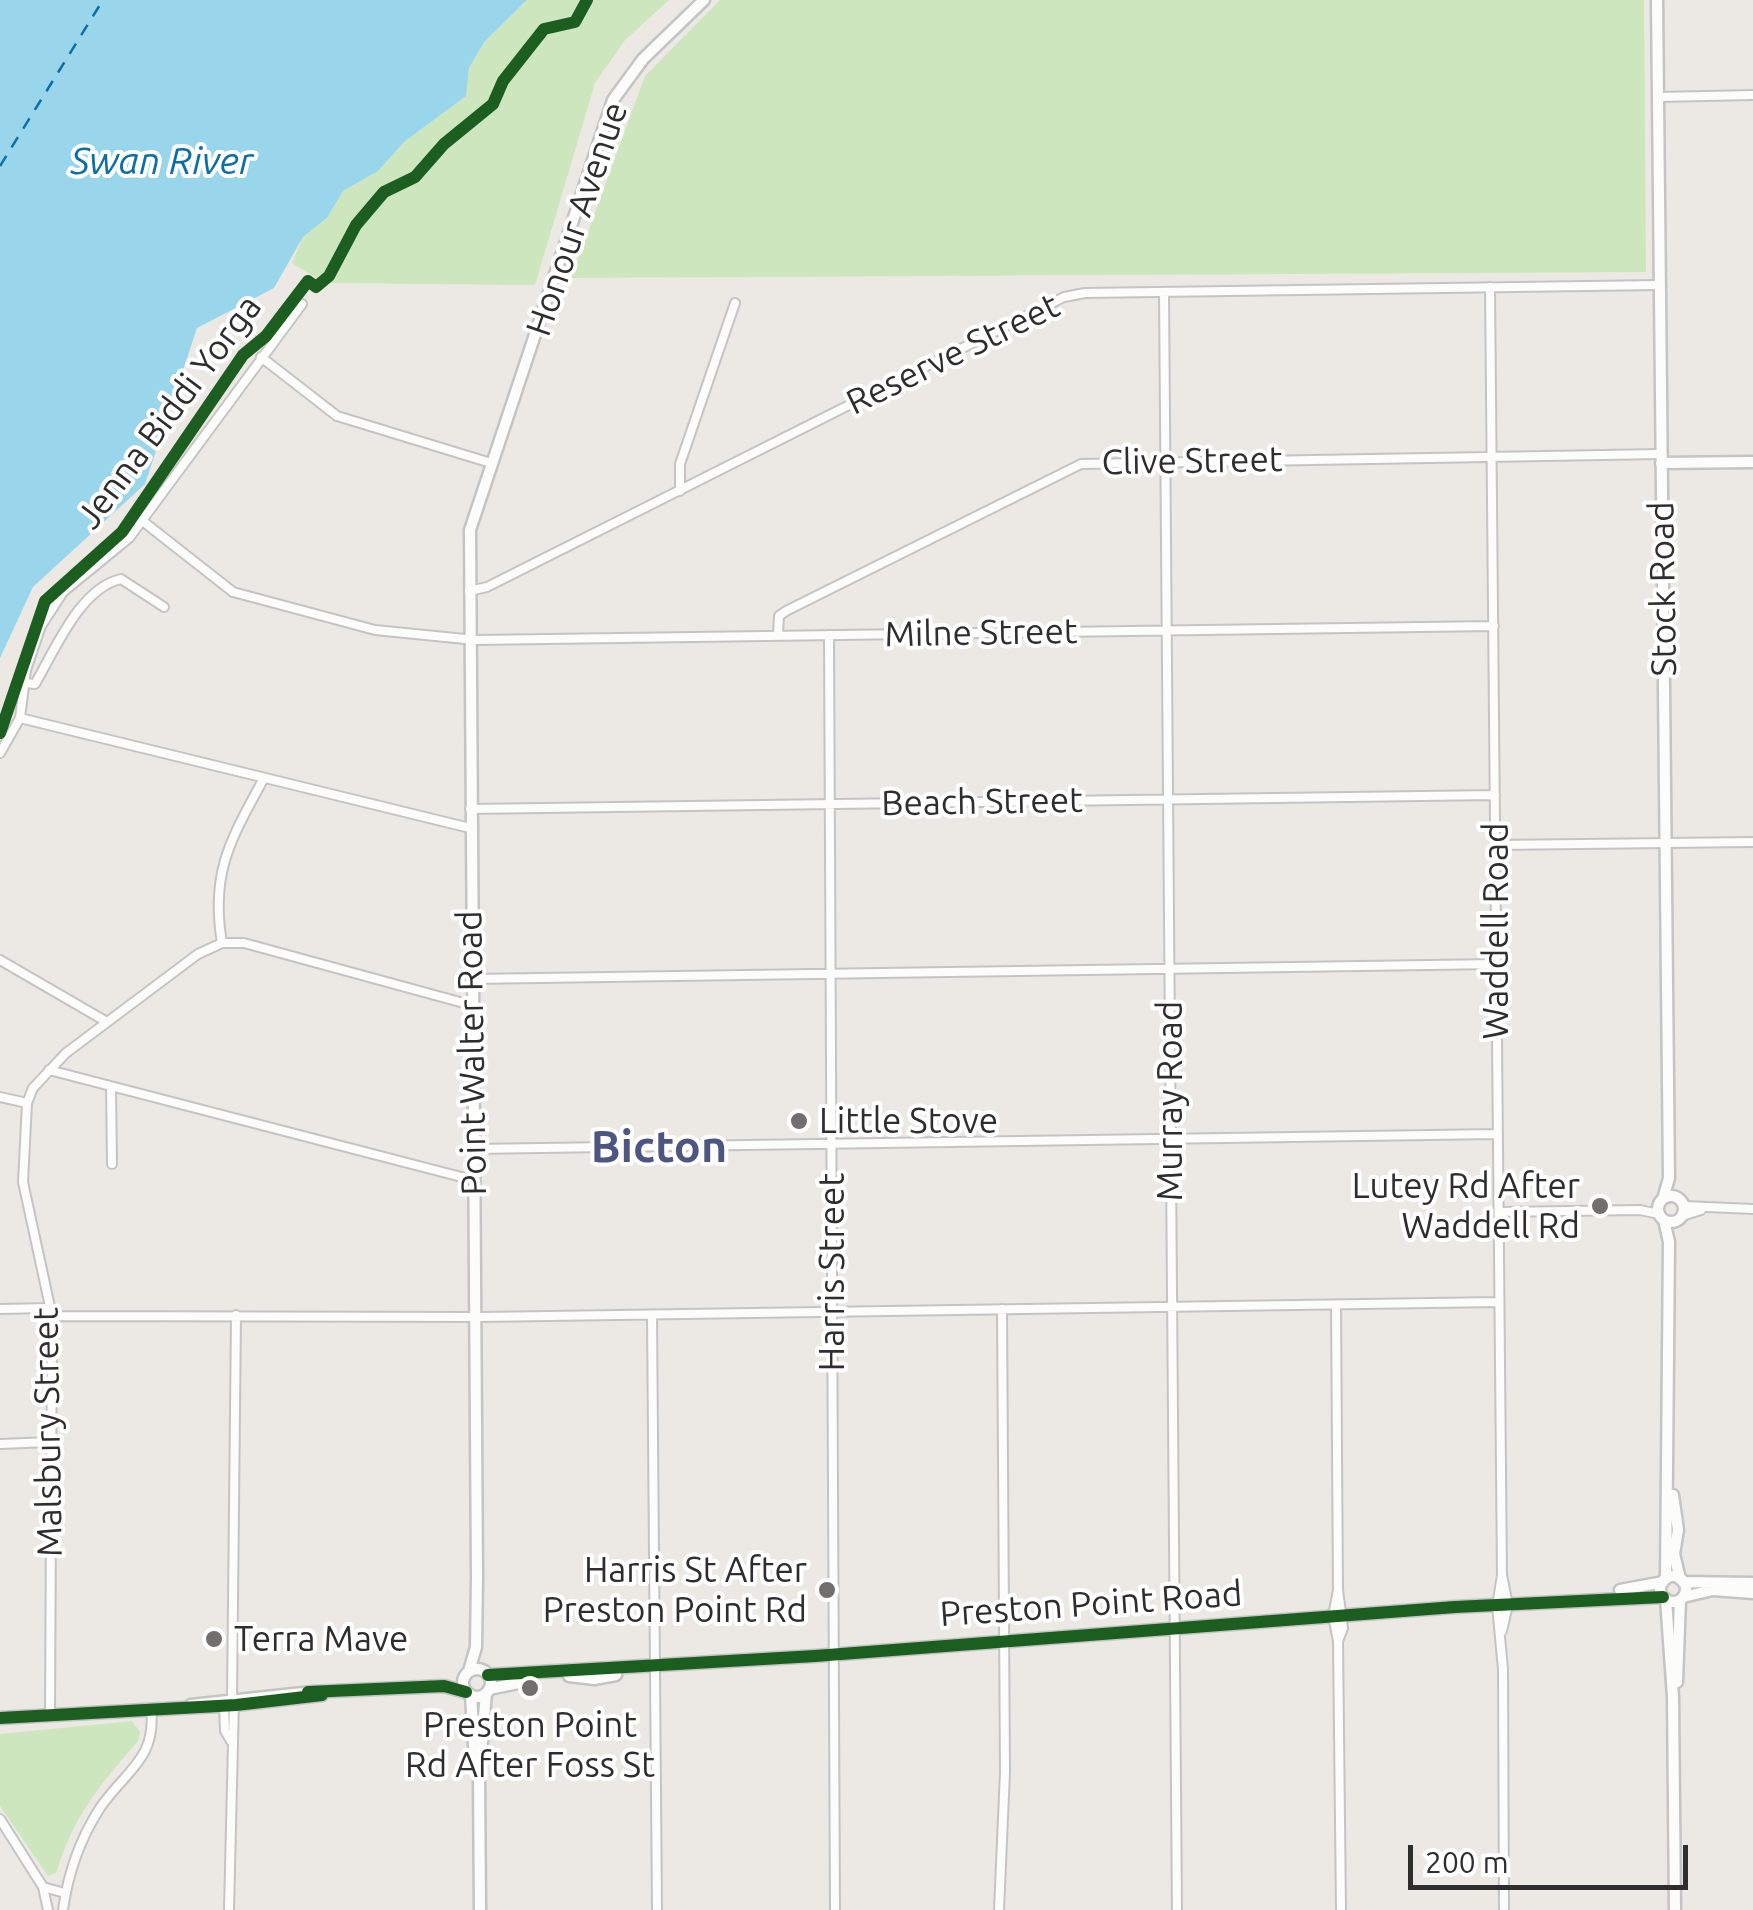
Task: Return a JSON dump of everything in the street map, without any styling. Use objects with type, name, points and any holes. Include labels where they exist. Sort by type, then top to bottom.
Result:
[{"type":"street","name":"Honour Avenue","points":[[491,463],[546,312],[613,100],[643,59],[704,0]]},
{"type":"street","name":"Stock Road","points":[[1657,0],[1669,1178],[1661,1209]]},
{"type":"street","points":[[1658,97],[1753,96]]},
{"type":"street","name":"Reserve Street","points":[[468,592],[487,587],[1064,297],[1660,285]]},
{"type":"street","name":"Waddell Road","points":[[1490,287],[1504,1910]]},
{"type":"street","name":"Murray Road","points":[[1164,292],[1178,1910]]},
{"type":"street","points":[[680,491],[680,464],[735,303]]},
{"type":"street","points":[[0,753],[20,718],[41,626],[63,592],[129,538],[302,304]]},
{"type":"street","points":[[261,357],[337,416],[491,463]]},
{"type":"street","name":"Clive Street","points":[[778,636],[779,616],[786,611],[1065,470],[1102,462],[1492,456],[1753,462]]},
{"type":"street","name":"Point Walter Road","points":[[480,1910],[479,1776],[467,1674],[476,1647],[468,592],[470,530],[491,463]]},
{"type":"street","name":"Milne Street","points":[[140,520],[233,592],[375,630],[468,638],[1494,626]]},
{"type":"street","points":[[25,683],[36,684],[74,619],[108,582],[122,579],[164,607]]},
{"type":"street","name":"Harris Street","points":[[829,635],[835,1910]]},
{"type":"street","points":[[20,718],[470,828]]},
{"type":"street","points":[[222,944],[215,904],[217,885],[232,837],[264,778]]},
{"type":"street","name":"Beach Street","points":[[470,809],[1495,795]]},
{"type":"street","points":[[1496,846],[1753,842]]},
{"type":"street","points":[[0,1097],[27,1103],[33,1088],[49,1070],[198,954],[222,944],[244,944],[471,1005]]},
{"type":"street","points":[[0,960],[108,1022]]},
{"type":"street","points":[[471,980],[1496,964]]},
{"type":"street","points":[[49,1070],[473,1180]]},
{"type":"street","points":[[110,1087],[112,1164]]},
{"type":"street","name":"Malsbury Street","points":[[27,1103],[23,1182],[51,1312],[50,1714]]},
{"type":"street","points":[[473,1149],[1498,1134]]},
{"type":"street","name":"Stock Road","points":[[1669,1178],[1680,1210]]},
{"type":"street","points":[[1661,1209],[1680,1210]]},
{"type":"street","points":[[1661,1209],[1669,1242],[1670,1485],[1664,1598],[1673,1697],[1675,1910]]},
{"type":"street","points":[[1499,1212],[1753,1209]]},
{"type":"street","points":[[1669,1242],[1680,1210]]},
{"type":"street","points":[[0,1309],[475,1316],[1500,1302]]},
{"type":"street","points":[[1336,1305],[1340,1910]]},
{"type":"street","points":[[999,1910],[1004,1641],[1002,1309]]},
{"type":"street","points":[[229,1910],[230,1741],[236,1731],[231,1699],[236,1314]]},
{"type":"street","points":[[652,1315],[658,1910]]},
{"type":"street","points":[[0,1444],[50,1442]]},
{"type":"street","points":[[1670,1485],[1682,1580],[1673,1697]]},
{"type":"street","points":[[1664,1580],[1753,1583]]},
{"type":"street","name":"Preston Point Road","points":[[486,1672],[656,1668],[1455,1607],[1635,1589],[1664,1580]]},
{"type":"street","points":[[1664,1598],[1682,1599],[1713,1590],[1753,1593]]},
{"type":"street","name":"Preston Point Road","points":[[1502,1602],[1664,1598]]},
{"type":"street","name":"Point Walter Road","points":[[476,1647],[486,1672],[488,1691],[479,1776]]},
{"type":"street","name":"Preston Point Road","points":[[488,1691],[568,1676],[594,1679],[656,1668]]},
{"type":"street","points":[[444,1686],[467,1674],[486,1672]]},
{"type":"street","points":[[0,1718],[444,1686],[469,1693],[488,1691]]},
{"type":"street","points":[[62,1910],[76,1855],[99,1810],[150,1746],[151,1708]]},
{"type":"street","points":[[0,1818],[43,1887],[48,1910]]},
{"type":"street","points":[[43,1887],[65,1892]]},
{"type":"green space","points":[[527,0],[669,0],[625,40],[595,83],[535,285],[325,283],[292,263],[303,237],[327,218],[343,191],[378,171],[404,142],[466,96],[469,68],[485,41]]},
{"type":"green space","points":[[720,0],[1644,0],[1646,272],[571,278],[645,76]]},
{"type":"green space","points":[[132,1721],[140,1732],[138,1741],[89,1802],[56,1873],[48,1876],[0,1806],[0,1734]]},
{"type":"water","name":"Swan River","points":[[0,0],[527,0],[485,41],[469,68],[466,96],[404,142],[378,171],[343,191],[327,218],[303,237],[274,288],[197,328],[145,484],[33,587],[0,658]]},
{"type":"ferry route","points":[[0,166],[103,0]]},
{"type":"cycle path","name":"Jenna Biddi Yorga","points":[[0,733],[45,601],[122,532],[243,355],[266,336],[308,281],[316,287],[329,276],[356,225],[384,192],[415,177],[444,144],[493,104],[503,81],[544,29],[575,22],[587,0]]},
{"type":"cycle path","points":[[488,1675],[815,1656],[1455,1607],[1663,1597]]},
{"type":"cycle path","points":[[308,1692],[444,1686],[466,1692]]},
{"type":"cycle path","points":[[0,1718],[236,1705],[322,1695]]},
{"type":"place","name":"Little Stove","points":[[799,1121]]},
{"type":"place","name":"Lutey Rd After Waddell Rd","points":[[1600,1206]]},
{"type":"place","name":"Harris St After Preston Point Rd","points":[[827,1590]]},
{"type":"place","name":"Terra Mave","points":[[214,1639]]},
{"type":"place","name":"Preston Point Rd After Foss St","points":[[530,1688]]},
{"type":"district","name":"Bicton","points":[[659,1147]]}]
